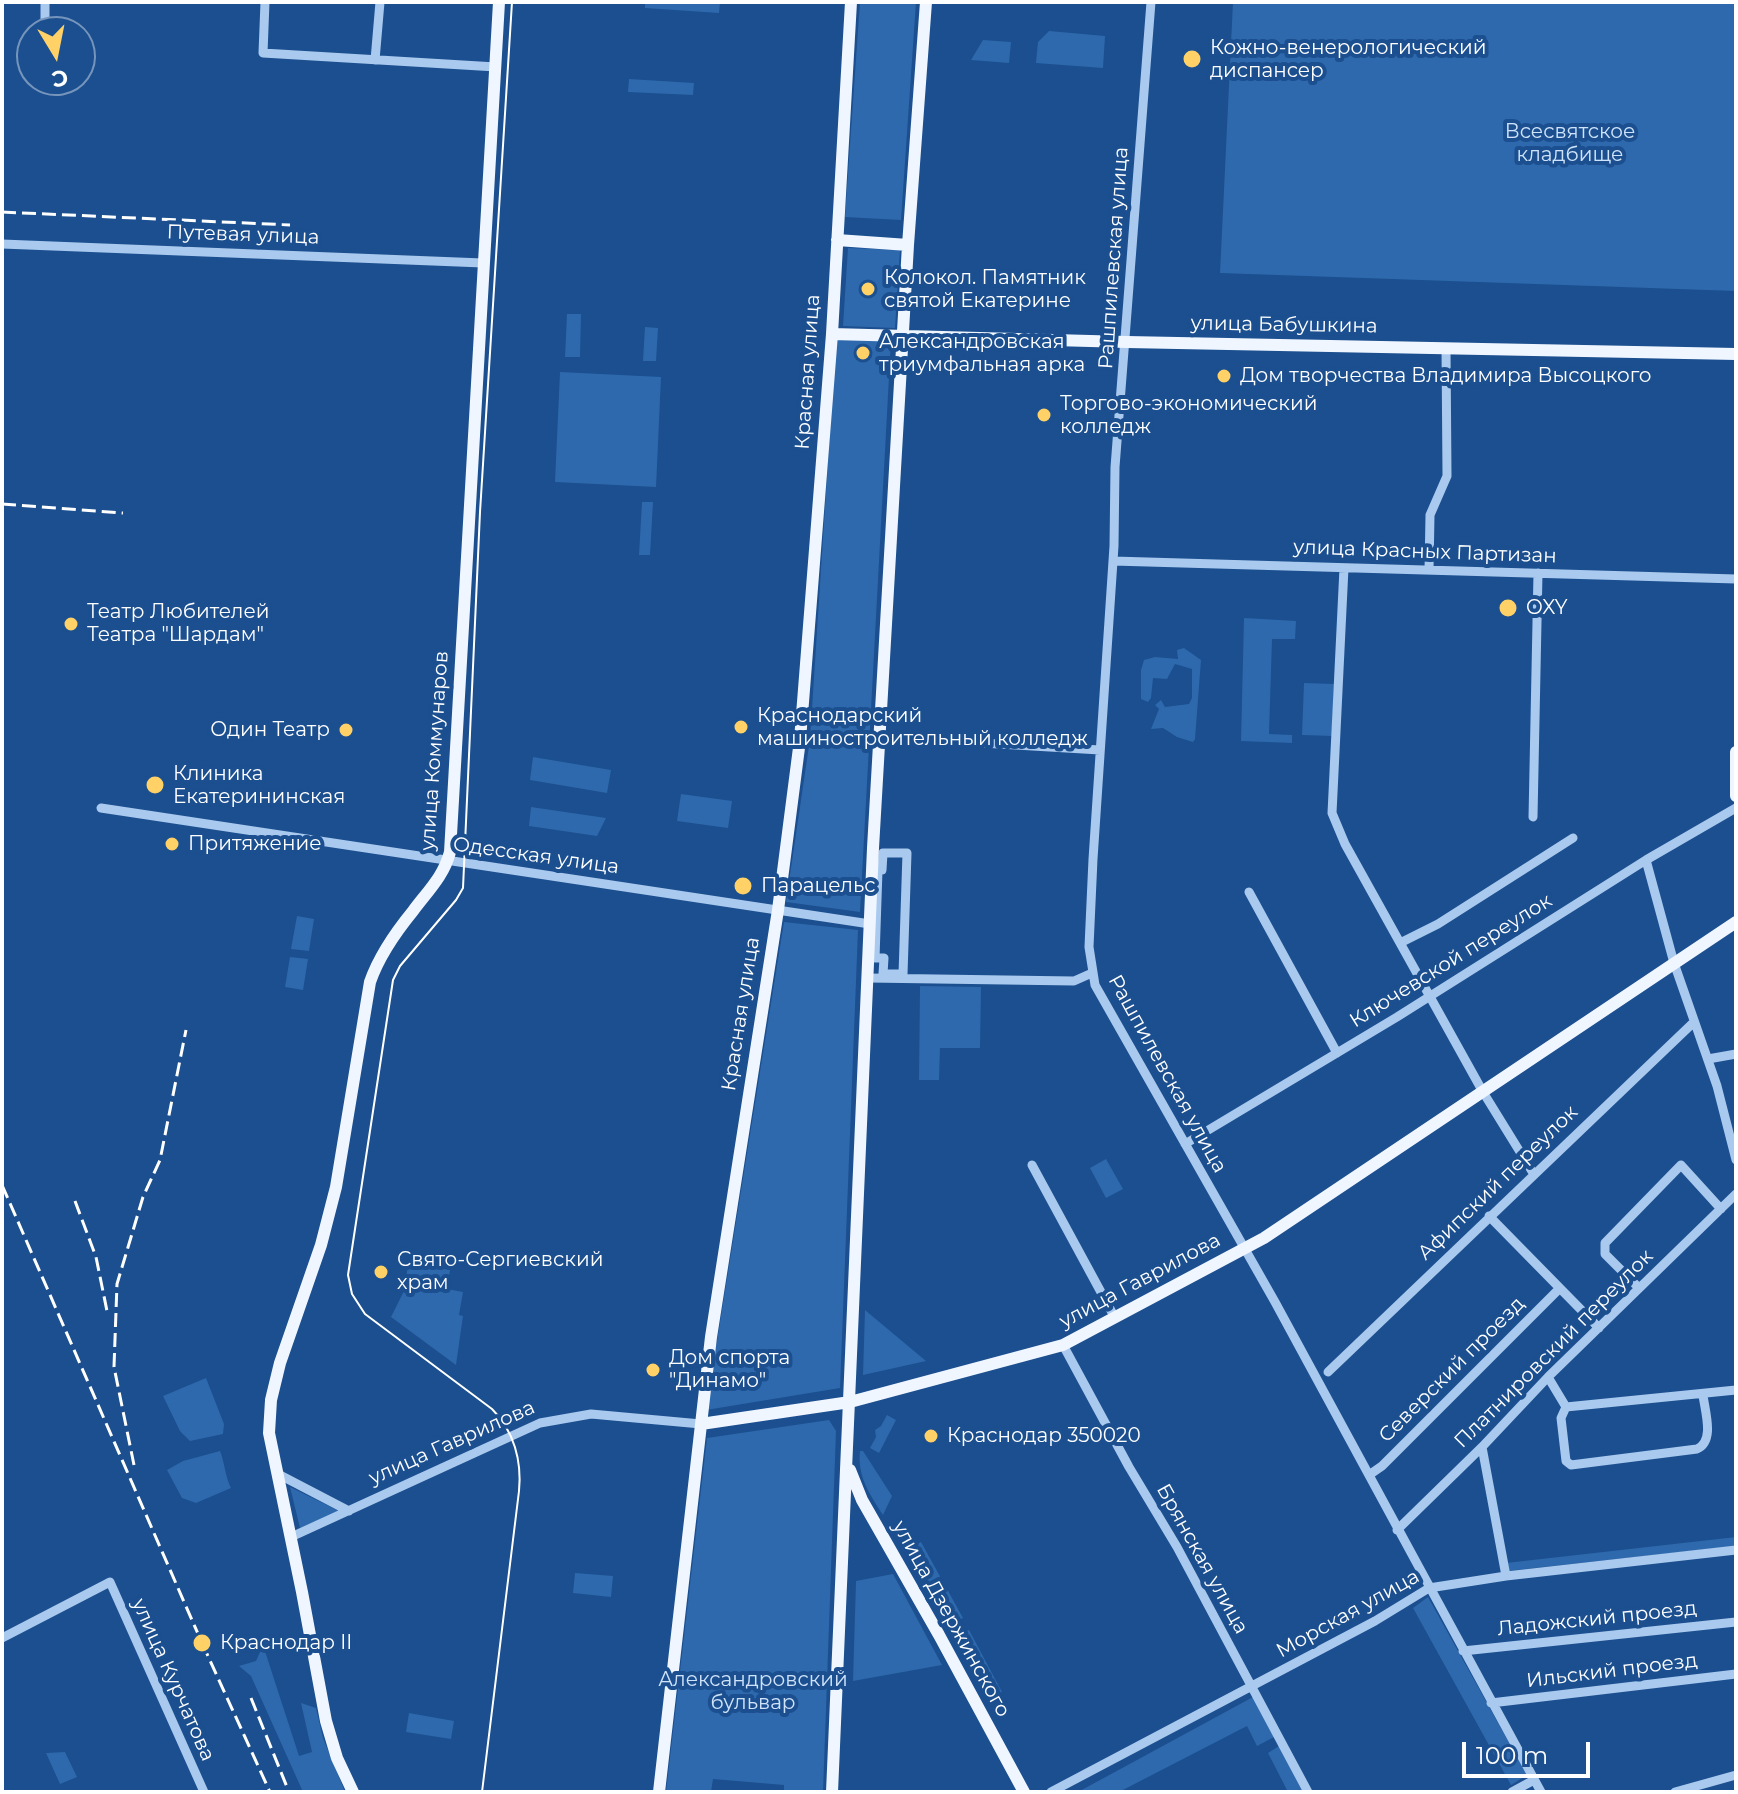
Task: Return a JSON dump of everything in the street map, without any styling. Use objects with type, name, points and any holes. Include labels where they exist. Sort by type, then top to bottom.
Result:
[{"type":"main road","name":"улица Коммунаров","points":[[353,1792],[337,1758],[326,1721],[269,1433],[271,1400],[285,1345],[321,1245],[330,1210],[370,982],[382,954],[438,881],[448,861],[499,2]]},
{"type":"main road","name":"Красная улица","points":[[659,1792],[711,1337],[778,910],[800,740],[832,334],[851,2]]},
{"type":"main road","points":[[832,1792],[870,924],[908,245],[926,2]]},
{"type":"main road","points":[[837,240],[908,245]]},
{"type":"main road","name":"улица Бабушкина","points":[[832,334],[1736,354]]},
{"type":"main road","points":[[1736,752],[1736,796]]},
{"type":"main road","name":"улица Гаврилова","points":[[701,1424],[850,1402],[1063,1345],[1288,1222],[1736,922]]},
{"type":"main road","points":[[824,1407],[845,1415],[849,1423]]},
{"type":"main road","name":"улица Дзержинского","points":[[848,1462],[862,1500],[1024,1792]]},
{"type":"street","points":[[265,2],[263,53],[496,67]]},
{"type":"street","points":[[375,60],[380,2]]},
{"type":"street","name":"Рашпилевская улица","points":[[1151,2],[1115,467],[1113,561],[1089,947],[1092,973],[1099,992],[1369,1475],[1541,1792]]},
{"type":"street","name":"Путевая улица","points":[[2,244],[483,263]]},
{"type":"street","points":[[1429,570],[1430,515],[1447,476],[1446,348]]},
{"type":"street","name":"улица Красных Партизан","points":[[1113,561],[1736,579]]},
{"type":"street","points":[[1344,568],[1332,813],[1345,844],[1483,1092],[1533,1173]]},
{"type":"street","points":[[1533,817],[1538,573]]},
{"type":"street","points":[[881,737],[1100,750]]},
{"type":"street","name":"Одесская улица","points":[[101,808],[870,924]]},
{"type":"street","name":"Ключевской переулок","points":[[1185,1144],[1431,996],[1646,860],[1736,808]]},
{"type":"street","points":[[1400,943],[1438,924],[1573,838]]},
{"type":"street","points":[[883,853],[907,853],[905,972],[883,974],[884,958],[875,958],[878,870],[882,870],[883,853]]},
{"type":"street","points":[[1646,860],[1674,963],[1708,1059],[1736,1160]]},
{"type":"street","points":[[1249,892],[1337,1053]]},
{"type":"street","points":[[868,978],[1074,981],[1092,973]]},
{"type":"street","name":"Афипский переулок","points":[[1328,1372],[1694,1022]]},
{"type":"street","points":[[1708,1059],[1736,1054]]},
{"type":"street","points":[[1032,1165],[1115,1318]]},
{"type":"street","points":[[1639,1288],[1605,1254],[1605,1243],[1681,1165],[1721,1209]]},
{"type":"street","name":"Платнировский переулок","points":[[1397,1530],[1736,1194]]},
{"type":"street","points":[[1489,1216],[1599,1328]]},
{"type":"street","name":"Северский проезд","points":[[1369,1475],[1382,1466],[1559,1289]]},
{"type":"street","name":"Брянская улица","points":[[1063,1345],[1177,1547],[1308,1792]]},
{"type":"street","points":[[1548,1377],[1566,1407]]},
{"type":"street","points":[[1566,1407],[1736,1390]]},
{"type":"street","points":[[1566,1407],[1561,1418],[1566,1461],[1571,1465],[1704,1446],[1708,1440],[1703,1395]]},
{"type":"street","name":"улица Гаврилова","points":[[291,1537],[533,1425],[591,1414],[701,1424]]},
{"type":"street","points":[[1482,1447],[1506,1576]]},
{"type":"street","points":[[278,1474],[349,1511]]},
{"type":"street","name":"Морская улица","points":[[1051,1792],[1375,1621],[1429,1588],[1506,1576],[1736,1550]]},
{"type":"street","name":"улица Курчатова","points":[[2,1638],[110,1582],[204,1792]]},
{"type":"street","name":"Ладожский проезд","points":[[1463,1651],[1736,1622]]},
{"type":"street","name":"Ильский проезд","points":[[1491,1703],[1736,1674]]},
{"type":"street","points":[[1675,1792],[1736,1775]]},
{"type":"street","points":[[1512,1792],[1534,1780]]},
{"type":"green space","points":[[645,2],[720,2],[719,13],[645,8]]},
{"type":"green space","points":[[860,2],[916,2],[901,220],[845,217]]},
{"type":"green space","name":"Всесвятское кладбище","points":[[1233,2],[1736,2],[1736,291],[1220,273]]},
{"type":"green space","points":[[1049,31],[1105,36],[1103,68],[1036,63],[1038,42]]},
{"type":"green space","points":[[983,40],[1011,42],[1009,63],[971,60]]},
{"type":"green space","points":[[629,79],[694,83],[693,95],[628,92]]},
{"type":"green space","points":[[848,248],[900,250],[895,328],[843,326]]},
{"type":"green space","points":[[567,314],[581,314],[580,357],[565,357]]},
{"type":"green space","points":[[645,327],[658,328],[656,361],[643,361]]},
{"type":"green space","points":[[836,338],[891,340],[860,912],[786,902],[810,739]]},
{"type":"green space","points":[[560,372],[661,377],[656,487],[555,482]]},
{"type":"green space","points":[[642,502],[653,502],[650,555],[639,555]]},
{"type":"green space","points":[[1244,618],[1296,621],[1295,639],[1272,639],[1269,734],[1292,735],[1292,743],[1241,741]]},
{"type":"green space","points":[[1184,648],[1201,660],[1193,742],[1163,728],[1151,729],[1159,709],[1155,705],[1161,700],[1165,707],[1189,704],[1192,698],[1192,669],[1175,664],[1167,679],[1153,678],[1148,702],[1141,699],[1144,660],[1155,657],[1178,659],[1177,650]]},
{"type":"green space","points":[[1304,683],[1334,684],[1332,736],[1302,735]]},
{"type":"green space","points":[[533,757],[611,770],[607,793],[530,780]]},
{"type":"green space","points":[[681,794],[732,801],[728,828],[677,821]]},
{"type":"green space","points":[[531,807],[606,818],[597,836],[529,826]]},
{"type":"green space","points":[[297,916],[314,919],[309,951],[291,949]]},
{"type":"green space","points":[[784,922],[858,930],[840,1388],[706,1410]]},
{"type":"green space","points":[[290,957],[308,959],[303,990],[285,987]]},
{"type":"green space","points":[[920,986],[981,987],[980,1048],[940,1048],[939,1080],[919,1080]]},
{"type":"green space","points":[[1106,1159],[1123,1189],[1106,1198],[1090,1168]]},
{"type":"green space","points":[[408,1263],[450,1270],[447,1289],[463,1292],[456,1365],[391,1317],[405,1289]]},
{"type":"green space","points":[[865,1310],[926,1361],[863,1375]]},
{"type":"green space","points":[[206,1378],[224,1424],[223,1434],[190,1441],[180,1431],[163,1396]]},
{"type":"green space","points":[[887,1415],[896,1420],[879,1453],[870,1448],[876,1437],[875,1430]]},
{"type":"green space","name":"Александровский бульвар","points":[[829,1420],[836,1431],[823,1792],[784,1792],[784,1785],[713,1779],[711,1792],[666,1792],[707,1438]]},
{"type":"green space","points":[[220,1451],[231,1488],[196,1503],[182,1498],[167,1470],[183,1461]]},
{"type":"green space","points":[[860,1451],[863,1451],[892,1496],[883,1515],[863,1477]]},
{"type":"green space","points":[[290,1487],[339,1511],[300,1528]]},
{"type":"green space","points":[[1736,1537],[1736,1546],[1507,1571],[1506,1563]]},
{"type":"green space","points":[[921,1542],[963,1618],[948,1626],[906,1550]]},
{"type":"green space","points":[[575,1573],[613,1576],[611,1597],[573,1593]]},
{"type":"green space","points":[[893,1574],[942,1665],[853,1681],[856,1581]]},
{"type":"green space","points":[[1428,1597],[1527,1775],[1511,1785],[1413,1608]]},
{"type":"green space","points":[[969,1630],[1002,1692],[988,1700],[952,1634]]},
{"type":"green space","points":[[263,1645],[299,1756],[312,1752],[301,1703],[316,1708],[323,1738],[345,1792],[303,1792],[251,1676],[239,1666],[256,1661]]},
{"type":"green space","points":[[1253,1697],[1274,1737],[1257,1746],[1247,1726],[1119,1792],[1078,1792]]},
{"type":"green space","points":[[409,1713],[454,1721],[451,1739],[406,1732]]},
{"type":"green space","points":[[1279,1746],[1304,1792],[1288,1792],[1268,1753]]},
{"type":"green space","points":[[65,1752],[77,1777],[60,1784],[46,1753]]},
{"type":"tram line","points":[[482,1792],[519,1491],[515,1447],[506,1427],[492,1409],[365,1314],[352,1294],[348,1275],[393,980],[400,966],[463,888],[480,512],[512,2]]},
{"type":"railway","points":[[2,212],[290,225]]},
{"type":"railway","points":[[2,504],[123,513]]},
{"type":"railway","points":[[134,1465],[114,1367],[117,1284],[143,1197],[160,1160],[186,1030]]},
{"type":"railway","points":[[2,1185],[270,1792]]},
{"type":"railway","points":[[75,1201],[96,1257],[107,1311]]},
{"type":"railway","points":[[251,1698],[289,1792]]},
{"type":"place","name":"Кожно-венерологический диспансер","points":[[1192,59]]},
{"type":"place","name":"Колокол. Памятник святой Екатерине","points":[[868,289]]},
{"type":"place","name":"Александровская триумфальная арка","points":[[863,353]]},
{"type":"place","name":"Дом творчества Владимира Высоцкого","points":[[1224,376]]},
{"type":"place","name":"Торгово-экономический колледж","points":[[1044,415]]},
{"type":"place","name":"OXY","points":[[1508,608]]},
{"type":"place","name":"Театр Любителей Театра \"Шардам\"","points":[[71,624]]},
{"type":"place","name":"Краснодарский машиностроительный колледж","points":[[741,727]]},
{"type":"place","name":"Один Театр","points":[[346,730]]},
{"type":"place","name":"Клиника Екатерининская","points":[[155,785]]},
{"type":"place","name":"Притяжение","points":[[172,844]]},
{"type":"place","name":"Парацельс","points":[[743,886]]},
{"type":"place","name":"Свято-Сергиевский храм","points":[[381,1272]]},
{"type":"place","name":"Дом спорта \"Динамо\"","points":[[653,1370]]},
{"type":"place","name":"Краснодар 350020","points":[[931,1436]]},
{"type":"place","name":"Краснодар II","points":[[202,1643]]}]
